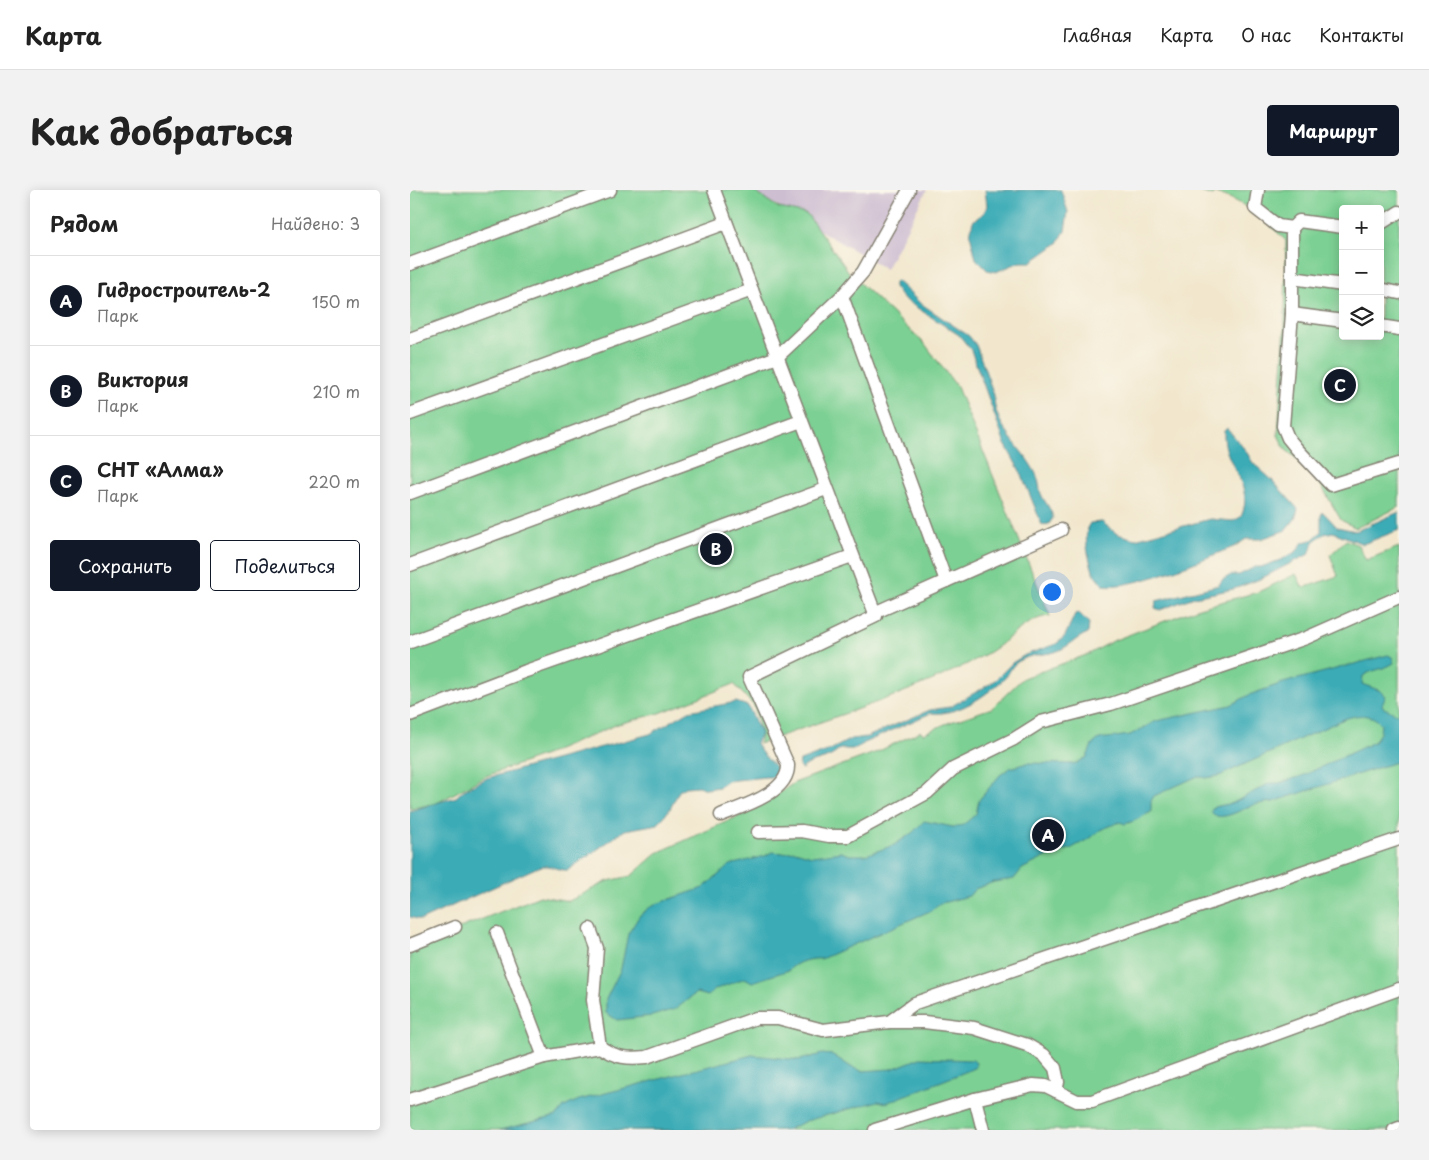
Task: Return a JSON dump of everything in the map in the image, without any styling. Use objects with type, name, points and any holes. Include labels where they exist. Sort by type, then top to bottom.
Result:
[{"type":"street","points":[[410,264],[610,190]]},
{"type":"street","points":[[714,190],[800,421],[876,616],[749,677],[788,765],[789,774],[782,784],[751,803],[721,814]]},
{"type":"street","points":[[410,493],[776,357],[842,296],[863,272],[909,190]]},
{"type":"street","points":[[1258,190],[1255,208],[1278,226],[1292,228]]},
{"type":"street","points":[[1384,221],[1399,212]]},
{"type":"street","points":[[1339,226],[1299,221],[1292,228],[1292,314],[1283,426],[1288,438],[1331,485],[1399,464]]},
{"type":"street","points":[[410,339],[726,223]]},
{"type":"street","points":[[1292,278],[1339,284]]},
{"type":"street","points":[[410,414],[752,290]]},
{"type":"street","points":[[1384,290],[1399,293]]},
{"type":"street","points":[[842,296],[946,581]]},
{"type":"street","points":[[1292,314],[1339,320]]},
{"type":"street","points":[[1384,327],[1399,329]]},
{"type":"street","points":[[410,565],[800,421]]},
{"type":"street","points":[[410,642],[826,489]]},
{"type":"street","points":[[874,613],[1061,530]]},
{"type":"street","points":[[410,715],[526,671],[852,556]]},
{"type":"street","points":[[758,832],[802,831],[829,836],[848,836],[927,793],[953,769],[1014,739],[1041,722],[1111,704],[1306,638],[1399,597]]},
{"type":"street","points":[[889,1022],[915,1003],[1399,839]]},
{"type":"street","points":[[410,945],[455,927]]},
{"type":"street","points":[[590,930],[597,948],[593,1000],[600,1048]]},
{"type":"street","points":[[497,933],[544,1057]]},
{"type":"street","points":[[875,1130],[975,1098],[1033,1085],[1046,1086],[1077,1101],[1092,1101],[1399,989]]},
{"type":"street","points":[[410,1100],[544,1057],[600,1048],[613,1056],[629,1059],[647,1057],[756,1018],[778,1018],[823,1030],[889,1022],[924,1022],[974,1028],[1027,1045],[1044,1055],[1055,1068],[1058,1082],[1056,1091]]},
{"type":"street","points":[[975,1098],[983,1130]]},
{"type":"street","points":[[1394,1130],[1399,1128]]},
{"type":"shaded area","points":[[750,190],[927,190],[886,269]]},
{"type":"green space","points":[[410,190],[752,190],[779,208],[807,214],[851,275],[925,344],[957,387],[1050,616],[1033,621],[986,654],[932,681],[759,744],[761,734],[754,706],[734,684],[660,713],[618,724],[548,754],[486,776],[437,803],[410,809]]},
{"type":"green space","points":[[1194,190],[1399,190],[1399,507],[1356,528],[1341,520],[1314,473],[1285,449],[1278,435],[1285,324],[1286,241],[1254,212],[1226,196],[1215,193],[1213,196]]},
{"type":"green space","points":[[1346,540],[1358,545],[1366,560],[1399,547],[1399,1130],[410,1130],[410,948],[540,896],[569,901],[608,881],[631,876],[657,853],[757,808],[794,783],[877,752],[921,731],[923,734],[945,724],[992,708],[1023,678],[1089,654],[1115,640],[1199,608],[1258,592],[1296,574],[1303,588],[1338,576],[1330,555]]},
{"type":"water","points":[[985,190],[1061,190],[1068,212],[1065,231],[1058,243],[1031,262],[1020,262],[996,272],[987,270],[976,259],[970,234],[973,221],[984,213],[987,206]]},
{"type":"water","points":[[897,281],[920,303],[969,336],[976,345],[994,395],[998,417],[1036,475],[1041,494],[1053,518],[1049,524],[1042,525],[1021,473],[1005,444],[971,350],[959,335],[902,298],[894,287],[894,282]]},
{"type":"water","points":[[1227,428],[1246,451],[1253,463],[1271,479],[1298,509],[1295,519],[1286,530],[1261,539],[1246,539],[1236,546],[1169,572],[1132,583],[1103,585],[1093,571],[1088,553],[1086,540],[1090,523],[1102,522],[1117,534],[1135,539],[1210,519],[1233,521],[1241,517],[1244,494],[1242,484],[1225,443],[1224,431]]},
{"type":"water","points":[[1323,512],[1337,527],[1356,531],[1399,512],[1399,530],[1363,544],[1333,532],[1324,534],[1315,540],[1309,554],[1260,579],[1234,589],[1194,597],[1160,610],[1155,608],[1156,601],[1219,585],[1222,580],[1231,575],[1239,575],[1255,567],[1261,567],[1283,559],[1297,551],[1303,542],[1312,540],[1321,532],[1321,515]]},
{"type":"water","points":[[1079,613],[1089,623],[1088,633],[1066,647],[1019,661],[1006,677],[972,703],[951,711],[931,713],[866,742],[856,749],[840,749],[830,756],[810,763],[802,769],[799,767],[800,761],[830,750],[851,739],[867,737],[930,710],[950,707],[993,682],[1012,663],[1025,655],[1056,644],[1065,636],[1075,614]]},
{"type":"water","points":[[1388,655],[1392,657],[1394,663],[1363,676],[1362,684],[1381,691],[1386,696],[1382,705],[1384,708],[1399,715],[1399,761],[1273,802],[1254,805],[1225,816],[1214,815],[1211,811],[1214,807],[1233,803],[1270,783],[1279,783],[1302,776],[1374,742],[1380,733],[1381,724],[1368,716],[1344,719],[1219,776],[1205,778],[1198,776],[1154,796],[1151,801],[1151,812],[1134,821],[1125,824],[1120,822],[1100,830],[1092,837],[1070,849],[1054,853],[1022,869],[1014,879],[994,882],[975,889],[969,896],[942,903],[930,911],[821,959],[803,961],[789,970],[752,982],[745,978],[716,989],[708,996],[696,993],[676,1009],[652,1016],[617,1020],[606,1013],[606,999],[621,969],[628,934],[640,915],[653,905],[703,888],[730,865],[765,856],[772,852],[795,851],[812,856],[841,852],[849,855],[866,855],[894,845],[912,833],[924,821],[953,827],[963,825],[976,814],[979,800],[1000,775],[1010,768],[1027,763],[1075,764],[1087,757],[1092,745],[1099,739],[1130,735],[1156,721],[1231,705],[1249,695],[1283,683]]},
{"type":"water","points":[[736,702],[748,706],[761,734],[756,743],[758,748],[782,773],[781,777],[727,781],[719,787],[707,789],[698,786],[685,787],[679,791],[670,809],[658,824],[625,830],[568,870],[550,866],[538,867],[421,920],[410,917],[410,811],[456,797],[464,790],[487,778],[650,734],[689,711]]},
{"type":"water","points":[[822,1054],[833,1055],[851,1067],[862,1071],[892,1069],[920,1058],[973,1060],[976,1063],[975,1068],[886,1103],[878,1101],[806,1121],[787,1130],[500,1130],[557,1116],[564,1107],[579,1100],[752,1055],[800,1060]]},
{"type":"place","name":"СНТ «Алма»","points":[[1340,385]]},
{"type":"place","name":"Виктория","points":[[716,549]]},
{"type":"place","name":"Гидростроитель-2","points":[[1048,835]]}]
